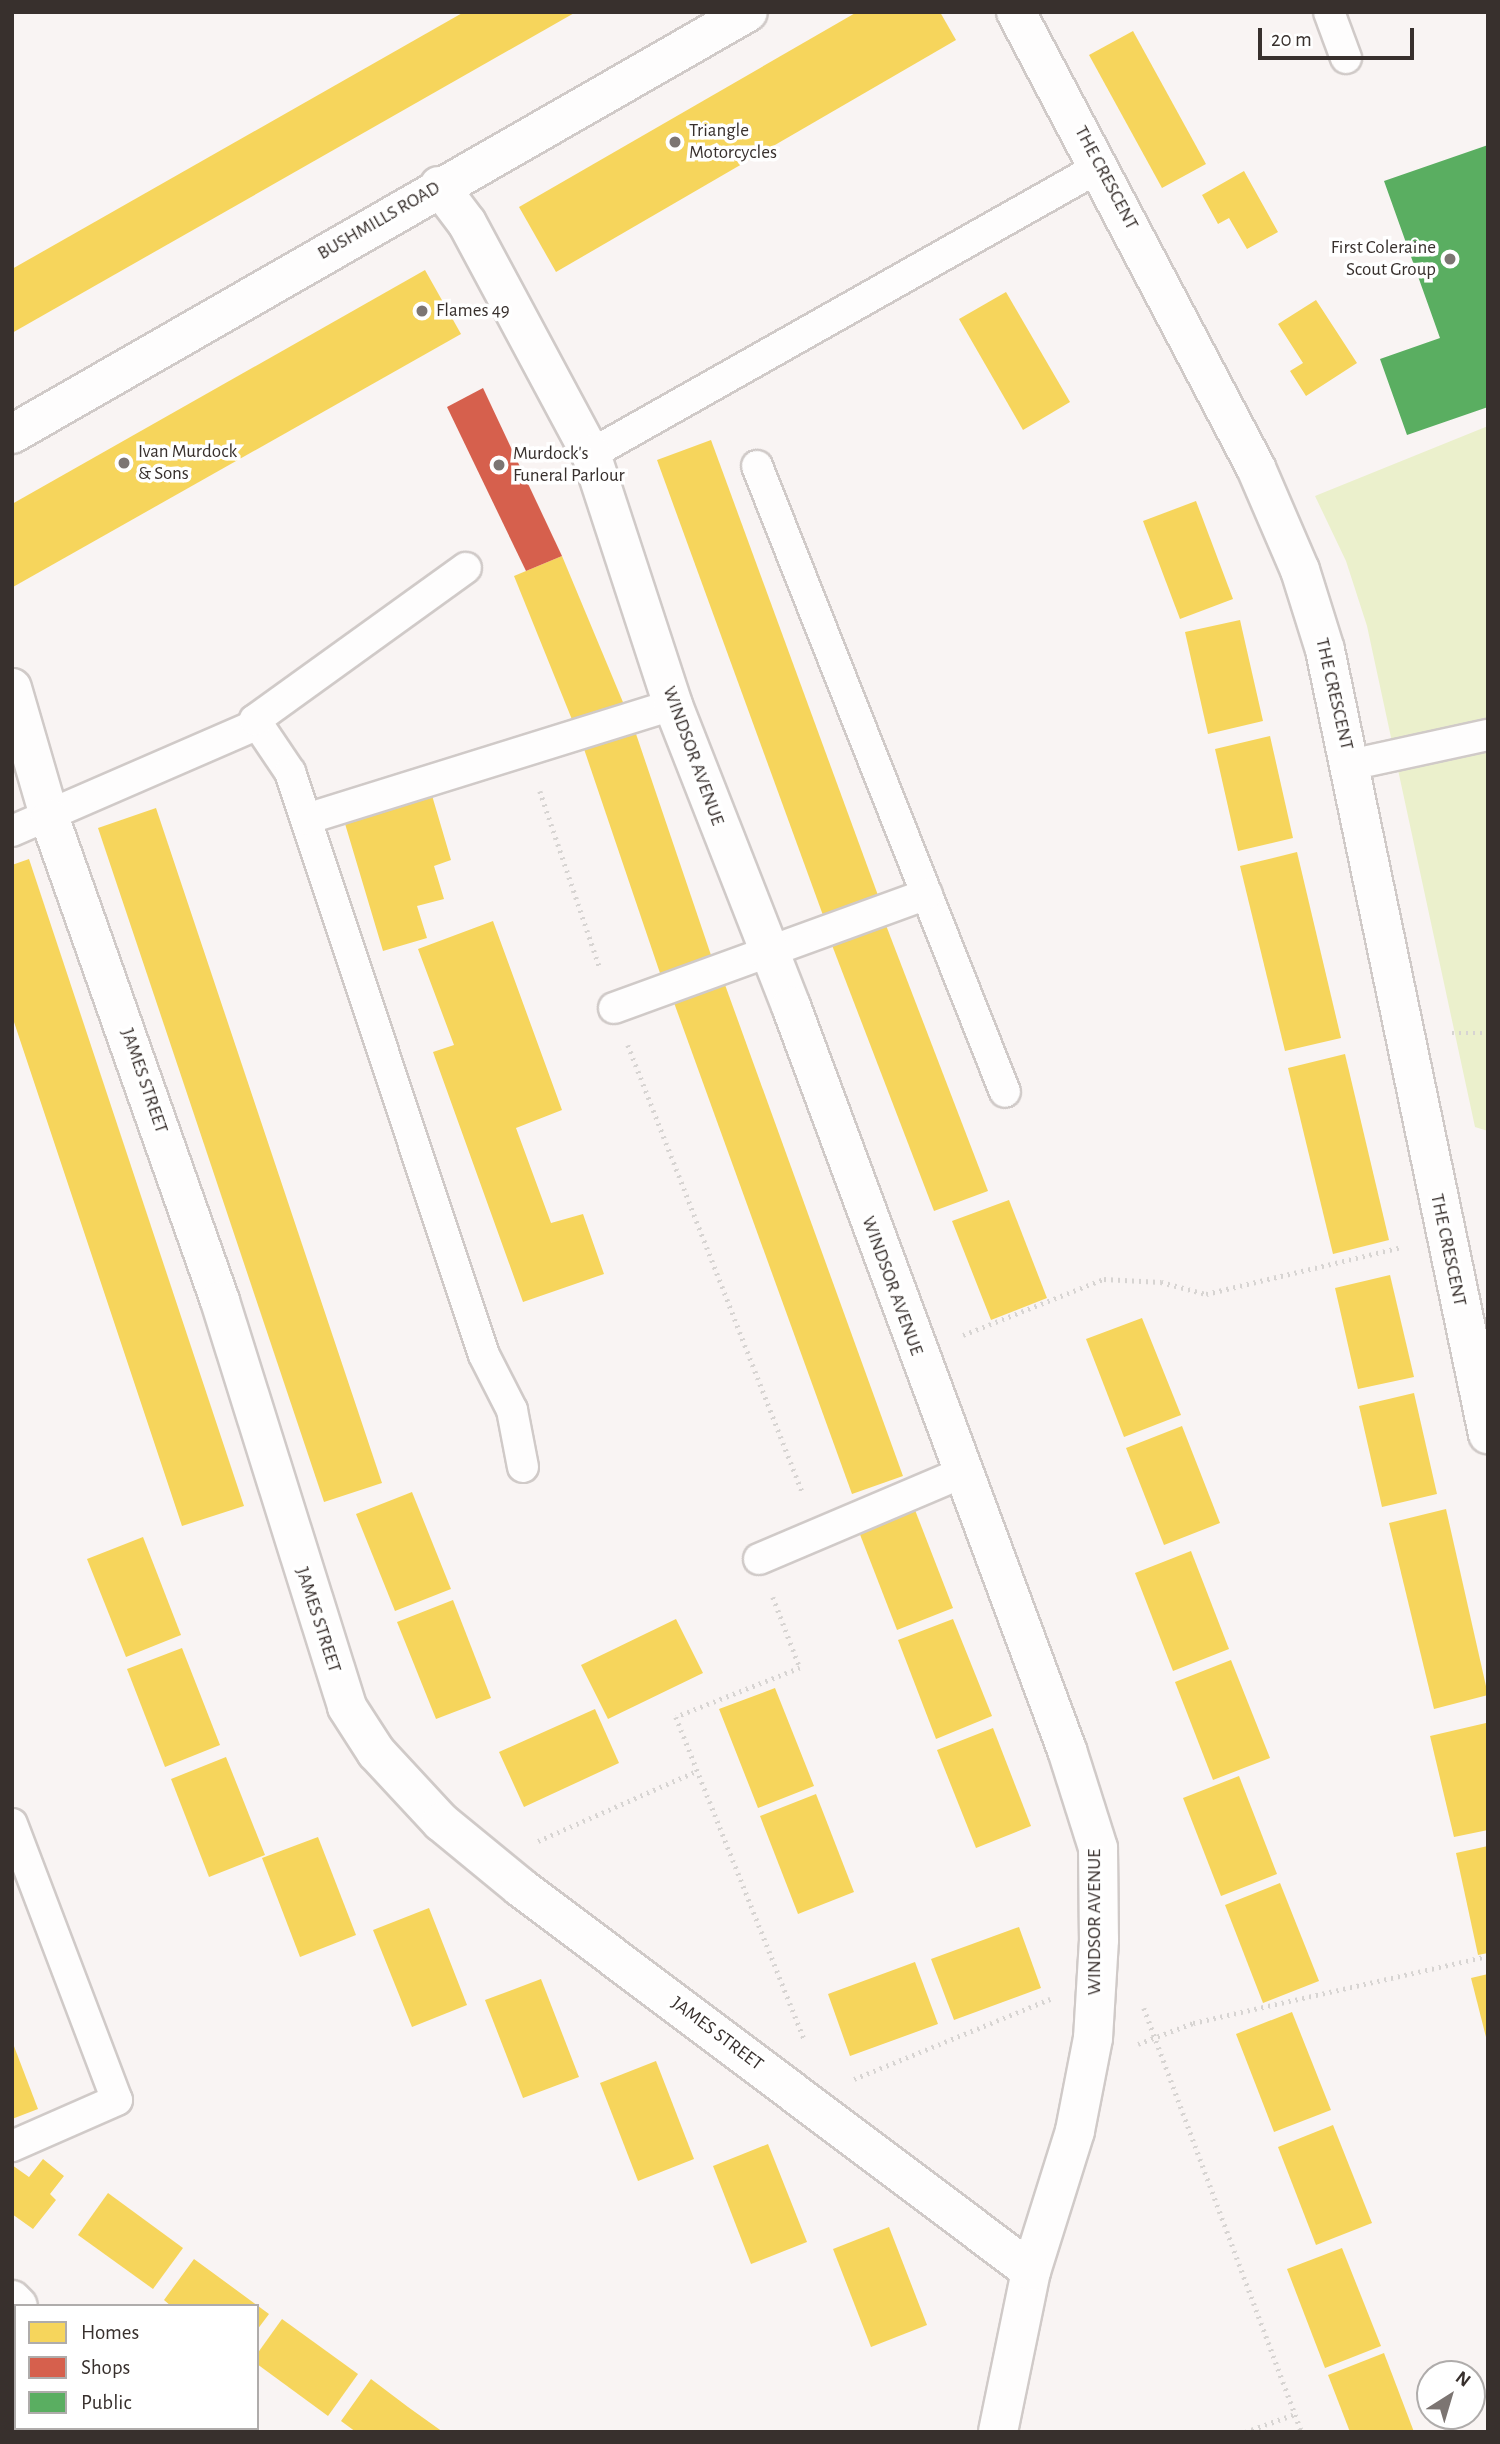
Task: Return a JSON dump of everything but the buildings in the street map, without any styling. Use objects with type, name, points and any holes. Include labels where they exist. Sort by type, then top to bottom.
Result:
[{"type":"street","name":"BUSHMILLS ROAD","points":[[12,434],[439,186],[748,12]]},
{"type":"street","name":"THE CRESCENT","points":[[1016,12],[1101,166],[1256,468],[1300,570],[1325,650],[1488,1434]]},
{"type":"street","name":"WINDSOR AVENUE","points":[[439,186],[467,223],[591,454],[673,705],[1067,1750],[1098,1848],[1097,1979],[1088,2062],[1075,2131],[1031,2270],[998,2432]]},
{"type":"street","name":"JAMES STREET","points":[[12,688],[50,819],[220,1301],[347,1707],[376,1752],[440,1822],[489,1862],[814,2095],[1031,2270]]},
{"type":"lane","points":[[1329,12],[1346,58]]},
{"type":"lane","points":[[591,454],[1101,166]]},
{"type":"lane","points":[[757,466],[1005,1092]]},
{"type":"lane","points":[[12,831],[50,819],[254,726],[255,720],[466,568]]},
{"type":"lane","points":[[306,819],[673,705]]},
{"type":"lane","points":[[255,720],[290,772],[484,1354],[512,1410],[523,1468]]},
{"type":"lane","points":[[1350,765],[1488,735]]},
{"type":"lane","points":[[614,1008],[927,894]]},
{"type":"lane","points":[[759,1559],[962,1473]]},
{"type":"lane","points":[[12,1824],[117,2100],[12,2146]]},
{"type":"path","points":[[527,751],[614,1008],[818,1534]]},
{"type":"path","points":[[917,1354],[1104,1279],[1161,1282],[1206,1294],[1446,1237]]},
{"type":"path","points":[[759,1559],[800,1668],[676,1717],[814,2095],[1097,1979]]},
{"type":"path","points":[[489,1862],[697,1771]]},
{"type":"path","points":[[1088,2062],[1193,2023],[1488,1956]]},
{"type":"path","points":[[1141,2000],[1301,2432]]},
{"type":"path","points":[[1245,2432],[1295,2414]]},
{"type":"green space","points":[[1488,426],[1488,1131],[1475,1127],[1367,626],[1346,561],[1315,496]]},
{"type":"place","name":"Triangle Motorcycles","points":[[675,142]]},
{"type":"place","name":"First Coleraine Scout Group","points":[[1450,259]]},
{"type":"place","name":"Flames 49","points":[[422,311]]},
{"type":"place","name":"Ivan Murdock & Sons","points":[[124,463]]},
{"type":"place","name":"Murdock's Funeral Parlour","points":[[499,465]]}]
